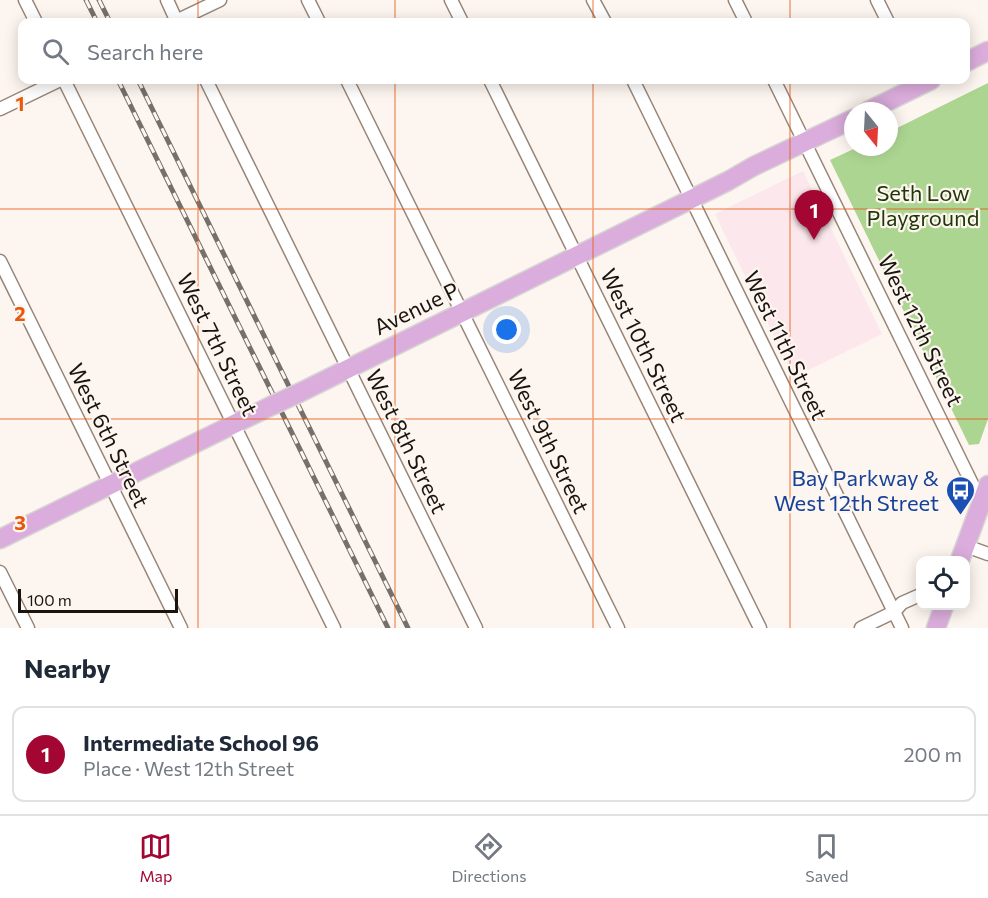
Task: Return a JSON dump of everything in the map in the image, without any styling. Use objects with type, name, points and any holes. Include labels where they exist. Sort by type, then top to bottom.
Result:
[{"type":"main road","points":[[970,60],[988,51]]},
{"type":"main road","points":[[885,102],[918,84]]},
{"type":"main road","name":"Avenue P","points":[[0,539],[844,124]]},
{"type":"main road","points":[[963,553],[985,494]]},
{"type":"main road","points":[[936,628],[943,610]]},
{"type":"street","points":[[25,0],[34,18]]},
{"type":"street","points":[[167,0],[174,18]]},
{"type":"street","points":[[184,18],[220,0]]},
{"type":"street","points":[[308,0],[317,18]]},
{"type":"street","points":[[451,0],[460,18]]},
{"type":"street","points":[[594,0],[602,18]]},
{"type":"street","points":[[735,0],[744,18]]},
{"type":"street","points":[[876,0],[886,18]]},
{"type":"street","points":[[0,109],[53,84]]},
{"type":"street","name":"West 7th Street","points":[[64,84],[334,628]]},
{"type":"street","name":"West 8th Street","points":[[208,84],[476,628]]},
{"type":"street","name":"West 9th Street","points":[[349,84],[618,628]]},
{"type":"street","name":"West 10th Street","points":[[492,84],[760,628]]},
{"type":"street","name":"West 11th Street","points":[[635,84],[902,628]]},
{"type":"street","name":"West 12th Street","points":[[776,84],[985,494]]},
{"type":"street","name":"West 6th Street","points":[[0,261],[181,628]]},
{"type":"street","points":[[963,553],[988,554]]},
{"type":"street","points":[[0,572],[28,628]]},
{"type":"street","points":[[861,628],[894,612],[902,603],[916,597]]},
{"type":"shaded area","points":[[803,171],[882,334],[794,377],[715,214]]},
{"type":"green space","name":"Seth Low Playground","points":[[988,83],[988,419],[979,444],[969,445],[830,160],[844,154],[844,156],[898,156],[898,128]]},
{"type":"railway","points":[[86,0],[95,18]]},
{"type":"railway","points":[[99,0],[108,18]]},
{"type":"railway","points":[[120,84],[388,628]]},
{"type":"railway","points":[[140,84],[408,628]]},
{"type":"place","name":"Intermediate School 96","points":[[814,240]]},
{"type":"place","name":"Bay Parkway & West 12th Street","points":[[960,516]]}]
